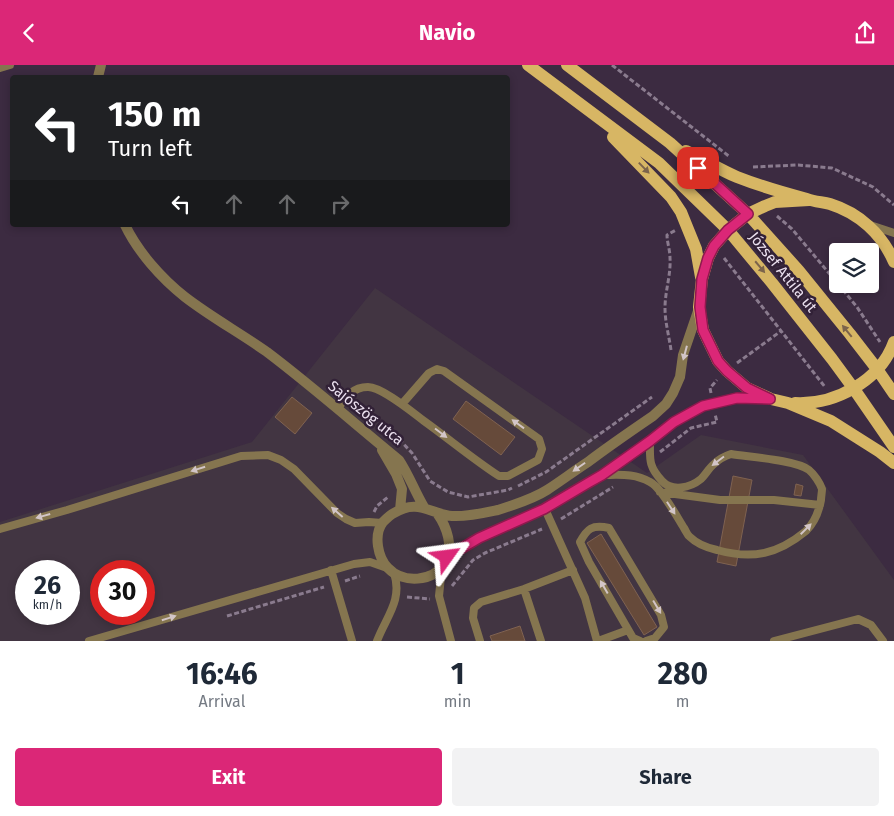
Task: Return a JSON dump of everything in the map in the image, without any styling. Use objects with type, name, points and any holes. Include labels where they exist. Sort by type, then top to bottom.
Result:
[{"type":"main road","name":"József Attila út","points":[[528,65],[659,163],[728,230],[772,283],[854,389],[894,447]]},
{"type":"main road","name":"József Attila út","points":[[567,65],[670,143],[748,214],[799,271],[878,369],[894,394]]},
{"type":"main road","points":[[585,108],[671,197],[686,224],[696,249],[702,279]]},
{"type":"main road","points":[[670,143],[809,200],[830,204],[849,212],[880,237],[894,262]]},
{"type":"main road","points":[[809,200],[775,202],[748,214],[728,230],[714,246],[708,258],[702,279],[700,307],[703,330],[718,361],[747,388],[770,399],[788,403],[831,421],[894,463]]},
{"type":"main road","points":[[788,403],[818,402],[834,398],[854,389],[878,369],[894,342]]},
{"type":"street","name":"Sajószög utca","points":[[126,227],[134,243],[144,256],[185,297],[266,352],[399,460],[406,469],[424,507]]},
{"type":"street","points":[[700,307],[683,355],[680,377],[674,393],[653,416],[546,491],[522,501],[497,510],[454,516],[437,513],[424,507],[412,507],[394,513],[382,523],[379,529],[378,542],[382,559],[390,571],[406,579],[421,579],[430,576],[444,562],[479,538],[544,509],[602,475],[674,422],[703,406],[737,398],[770,399]]},
{"type":"street","points":[[378,442],[396,473],[402,489],[400,510]]},
{"type":"street","points":[[437,513],[448,532],[449,548],[444,562]]},
{"type":"lane","points":[[0,68],[10,65]]},
{"type":"lane","points":[[866,224],[894,233]]},
{"type":"lane","points":[[338,409],[343,400],[352,391],[367,387],[376,388],[402,404],[499,476],[508,476],[538,460],[542,449],[539,439],[444,371],[437,369],[429,373],[402,404]]},
{"type":"lane","points":[[602,475],[632,475],[652,483],[690,537],[705,547],[721,551],[749,556],[768,553],[796,539],[810,527],[816,517],[822,489],[817,479],[809,470],[795,464],[731,454],[714,463],[701,479],[694,484],[675,488],[665,485],[654,473],[650,461],[650,441]]},
{"type":"lane","points":[[0,529],[241,456],[268,455],[281,460],[294,469],[336,513],[346,519],[355,523],[382,523]]},
{"type":"lane","points":[[660,492],[720,500],[774,500],[820,505]]},
{"type":"lane","points":[[544,509],[585,598],[597,641],[628,630]]},
{"type":"lane","points":[[640,641],[633,638],[589,562],[580,543],[586,531],[600,526],[609,528],[661,615],[664,627],[655,638],[646,641]]},
{"type":"lane","points":[[89,641],[331,570],[370,562],[390,571],[397,583],[393,607],[377,641]]},
{"type":"lane","points":[[444,562],[439,596],[451,641]]},
{"type":"lane","points":[[331,570],[352,641]]},
{"type":"lane","points":[[480,641],[473,618],[474,608],[481,602],[524,589],[573,570]]},
{"type":"lane","points":[[524,589],[541,641]]},
{"type":"lane","points":[[774,641],[858,619],[871,625],[883,641]]},
{"type":"path","points":[[612,65],[738,171],[750,168],[798,165],[832,168],[873,187],[894,205]]},
{"type":"path","points":[[766,206],[792,229],[829,273]]},
{"type":"path","points":[[672,352],[665,307],[670,274],[667,235],[686,224]]},
{"type":"path","points":[[714,246],[834,398]]},
{"type":"path","points":[[845,293],[888,354]]},
{"type":"path","points":[[374,422],[398,438],[412,453],[430,481],[448,491],[468,497],[508,490],[546,472],[654,396]]},
{"type":"shaded area","points":[[375,288],[647,473],[701,435],[803,455],[894,580],[894,641],[0,641],[0,522],[252,442]]},
{"type":"building","points":[[292,397],[312,413],[295,434],[275,417]]},
{"type":"building","points":[[466,401],[515,437],[501,455],[453,419]]},
{"type":"building","points":[[733,476],[752,480],[736,566],[717,562]]},
{"type":"building","points":[[796,484],[803,486],[801,496],[794,495]]},
{"type":"building","points":[[601,534],[657,627],[644,635],[587,543]]},
{"type":"building","points":[[520,626],[525,641],[492,641],[490,636]]},
{"type":"route","points":[[447,557],[479,538],[544,509],[602,475],[674,422],[703,406],[737,398],[770,399],[747,388],[727,371],[718,361],[703,330],[700,307],[702,279],[708,258],[714,246],[728,230],[748,214],[698,168]]}]
